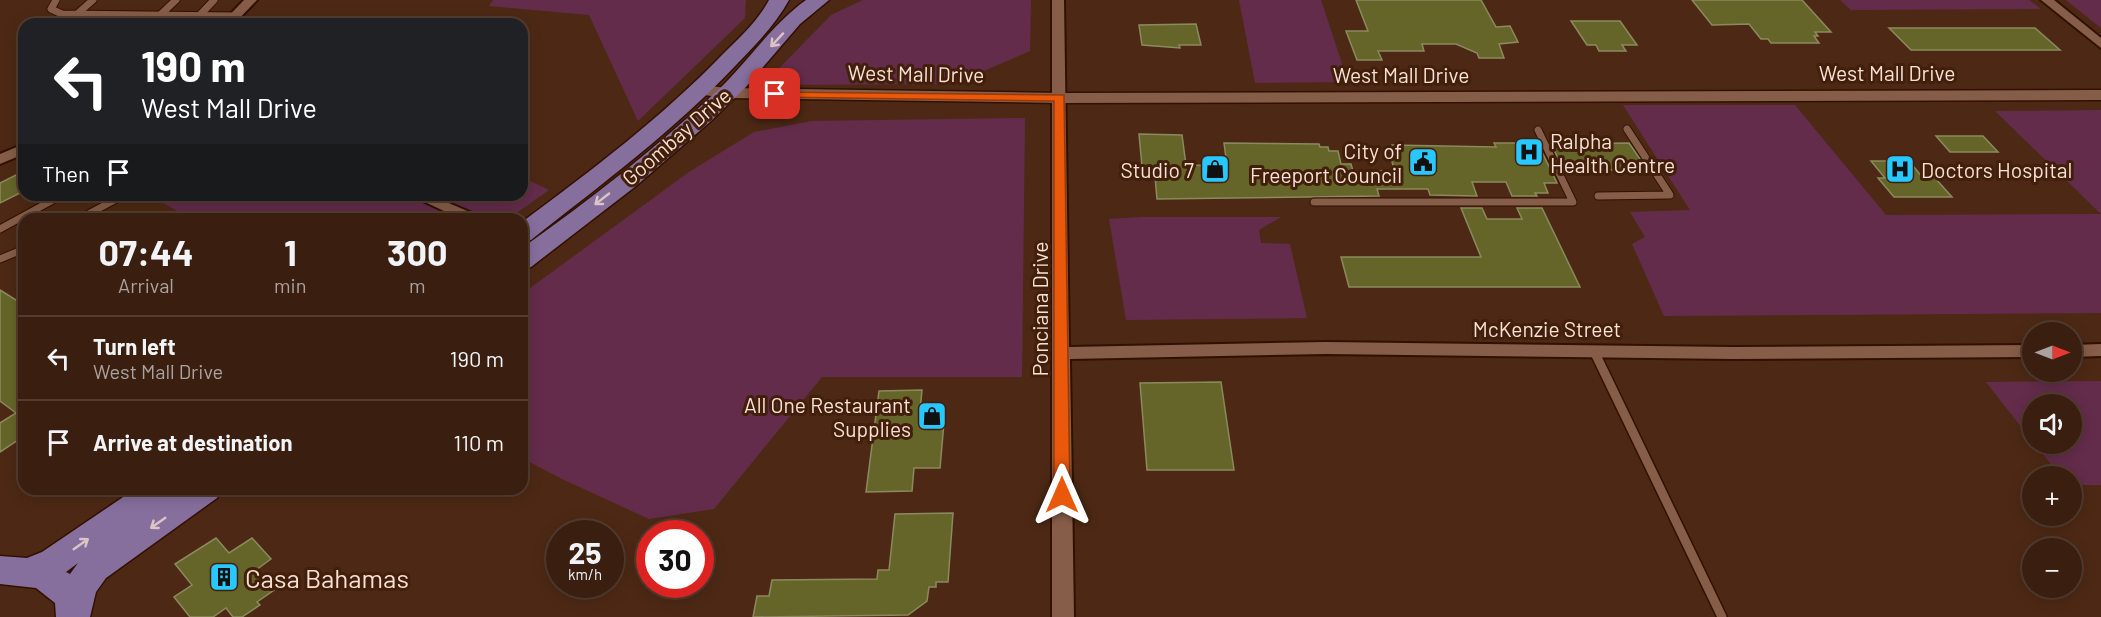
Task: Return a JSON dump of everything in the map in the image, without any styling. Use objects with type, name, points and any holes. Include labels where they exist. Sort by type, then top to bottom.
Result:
[{"type":"main road","name":"Goombay Drive","points":[[528,229],[623,157],[702,90],[770,16],[779,0]]},
{"type":"main road","name":"Goombay Drive","points":[[528,250],[644,166],[727,93],[799,15],[819,0]]},
{"type":"main road","points":[[8,570],[53,563],[150,495]]},
{"type":"main road","points":[[73,615],[81,586],[94,568],[197,495]]},
{"type":"main road","points":[[8,570],[52,578],[67,593],[73,615]]},
{"type":"street","points":[[233,18],[251,0]]},
{"type":"street","name":"Ponciana Drive","points":[[1058,0],[1063,617]]},
{"type":"street","points":[[2047,0],[2101,44]]},
{"type":"street","name":"West Mall Drive","points":[[702,90],[727,93],[1060,98],[2101,95]]},
{"type":"street","points":[[0,160],[18,151]]},
{"type":"street","points":[[431,201],[460,213]]},
{"type":"street","name":"McKenzie Street","points":[[1062,353],[1326,348],[1594,351],[2022,351]]},
{"type":"street","points":[[2082,351],[2101,350]]},
{"type":"lane","points":[[56,0],[51,9],[62,14],[215,18]]},
{"type":"lane","points":[[76,15],[93,0]]},
{"type":"lane","points":[[159,16],[176,0]]},
{"type":"lane","points":[[199,16],[214,0]]},
{"type":"lane","points":[[1598,196],[1671,195],[1627,129]]},
{"type":"lane","points":[[1314,202],[1573,201],[1538,130]]},
{"type":"lane","points":[[29,213],[51,201]]},
{"type":"lane","points":[[90,213],[113,201]]},
{"type":"lane","points":[[0,229],[18,219]]},
{"type":"lane","points":[[0,259],[18,252]]},
{"type":"lane","points":[[1594,351],[1722,617]]},
{"type":"shaded area","points":[[493,0],[746,0],[745,18],[638,121],[589,15],[489,6]]},
{"type":"shaded area","points":[[863,0],[1031,0],[1030,51],[953,84],[763,85],[831,15]]},
{"type":"shaded area","points":[[1239,0],[1321,0],[1348,82],[1255,83]]},
{"type":"shaded area","points":[[1840,0],[2029,0],[2041,9],[1851,10]]},
{"type":"shaded area","points":[[2066,0],[2101,0],[2101,28]]},
{"type":"shaded area","points":[[1623,105],[1795,105],[1886,215],[2101,214],[2101,313],[1664,316],[1632,244],[1645,237],[1630,212],[1690,210]]},
{"type":"shaded area","points":[[2101,110],[2101,214],[1995,111]]},
{"type":"shaded area","points":[[1025,118],[1022,377],[822,377],[714,509],[649,519],[528,461],[528,290],[689,172],[754,132],[812,121]]},
{"type":"shaded area","points":[[528,180],[549,190],[516,213],[180,213],[160,201],[528,201]]},
{"type":"shaded area","points":[[1281,217],[1259,230],[1261,243],[1290,244],[1307,318],[1126,320],[1109,219]]},
{"type":"shaded area","points":[[2101,381],[2101,485],[2082,485],[2082,466],[2052,466],[2043,454],[2082,454],[2082,394],[2022,394],[2022,428],[1986,382]]},
{"type":"building","points":[[1356,0],[1481,0],[1496,27],[1510,26],[1518,42],[1499,44],[1504,58],[1479,58],[1477,53],[1456,44],[1422,44],[1424,51],[1378,51],[1382,60],[1357,60],[1346,31],[1368,31]]},
{"type":"building","points":[[1692,0],[1802,0],[1831,32],[1815,32],[1818,36],[1814,36],[1819,43],[1771,43],[1768,39],[1761,39],[1749,24],[1712,25]]},
{"type":"building","points":[[1571,21],[1620,21],[1637,45],[1622,45],[1626,51],[1599,51],[1596,45],[1587,45]]},
{"type":"building","points":[[1196,24],[1201,45],[1179,45],[1180,48],[1142,45],[1139,25]]},
{"type":"building","points":[[1889,28],[2035,28],[2060,50],[1911,50]]},
{"type":"building","points":[[1139,134],[1182,135],[1186,165],[1227,166],[1224,143],[1319,144],[1320,147],[1328,147],[1329,151],[1338,151],[1341,164],[1351,164],[1353,171],[1395,171],[1388,150],[1394,150],[1392,145],[1496,147],[1494,143],[1515,143],[1518,148],[1540,148],[1557,183],[1544,183],[1548,193],[1535,193],[1537,196],[1512,196],[1506,182],[1472,182],[1477,196],[1430,195],[1428,189],[1377,189],[1379,196],[1157,199],[1155,177],[1143,177]]},
{"type":"building","points":[[1936,136],[1983,136],[1998,152],[1950,152]]},
{"type":"building","points":[[1629,143],[1647,169],[1564,171],[1553,148],[1568,148],[1565,144]]},
{"type":"building","points":[[1871,161],[1909,161],[1923,178],[1935,178],[1952,197],[1894,197],[1878,178],[1885,178]]},
{"type":"building","points":[[18,174],[18,194],[0,203],[0,183]]},
{"type":"building","points":[[1461,208],[1482,208],[1487,219],[1522,219],[1517,208],[1542,208],[1580,287],[1349,287],[1341,257],[1481,257]]},
{"type":"building","points":[[0,290],[18,301],[18,440],[0,452],[0,423],[16,413],[0,401]]},
{"type":"building","points":[[1221,382],[1234,470],[1147,470],[1140,383]]},
{"type":"building","points":[[922,390],[920,411],[945,411],[940,468],[914,468],[912,491],[866,492],[879,391]]},
{"type":"building","points":[[953,513],[948,582],[936,582],[936,587],[929,587],[927,601],[908,615],[753,617],[757,596],[769,596],[772,580],[877,579],[878,570],[889,570],[895,514]]},
{"type":"building","name":"Casa Bahamas","points":[[216,538],[229,553],[252,538],[271,559],[256,570],[274,590],[257,602],[260,605],[242,617],[233,617],[226,608],[213,617],[190,617],[174,597],[192,585],[175,564]]},
{"type":"place","name":"Ralpha Health Centre","points":[[1529,152]]},
{"type":"place","name":"City of Freeport Council","points":[[1423,162]]},
{"type":"place","name":"Studio 7","points":[[1215,169]]},
{"type":"place","name":"Doctors Hospital","points":[[1900,169]]},
{"type":"place","name":"All One Restaurant Supplies","points":[[932,416]]},
{"type":"place","name":"Casa Bahamas","points":[[224,577]]},
{"type":"route","points":[[775,94],[1060,98],[1062,495]]}]
